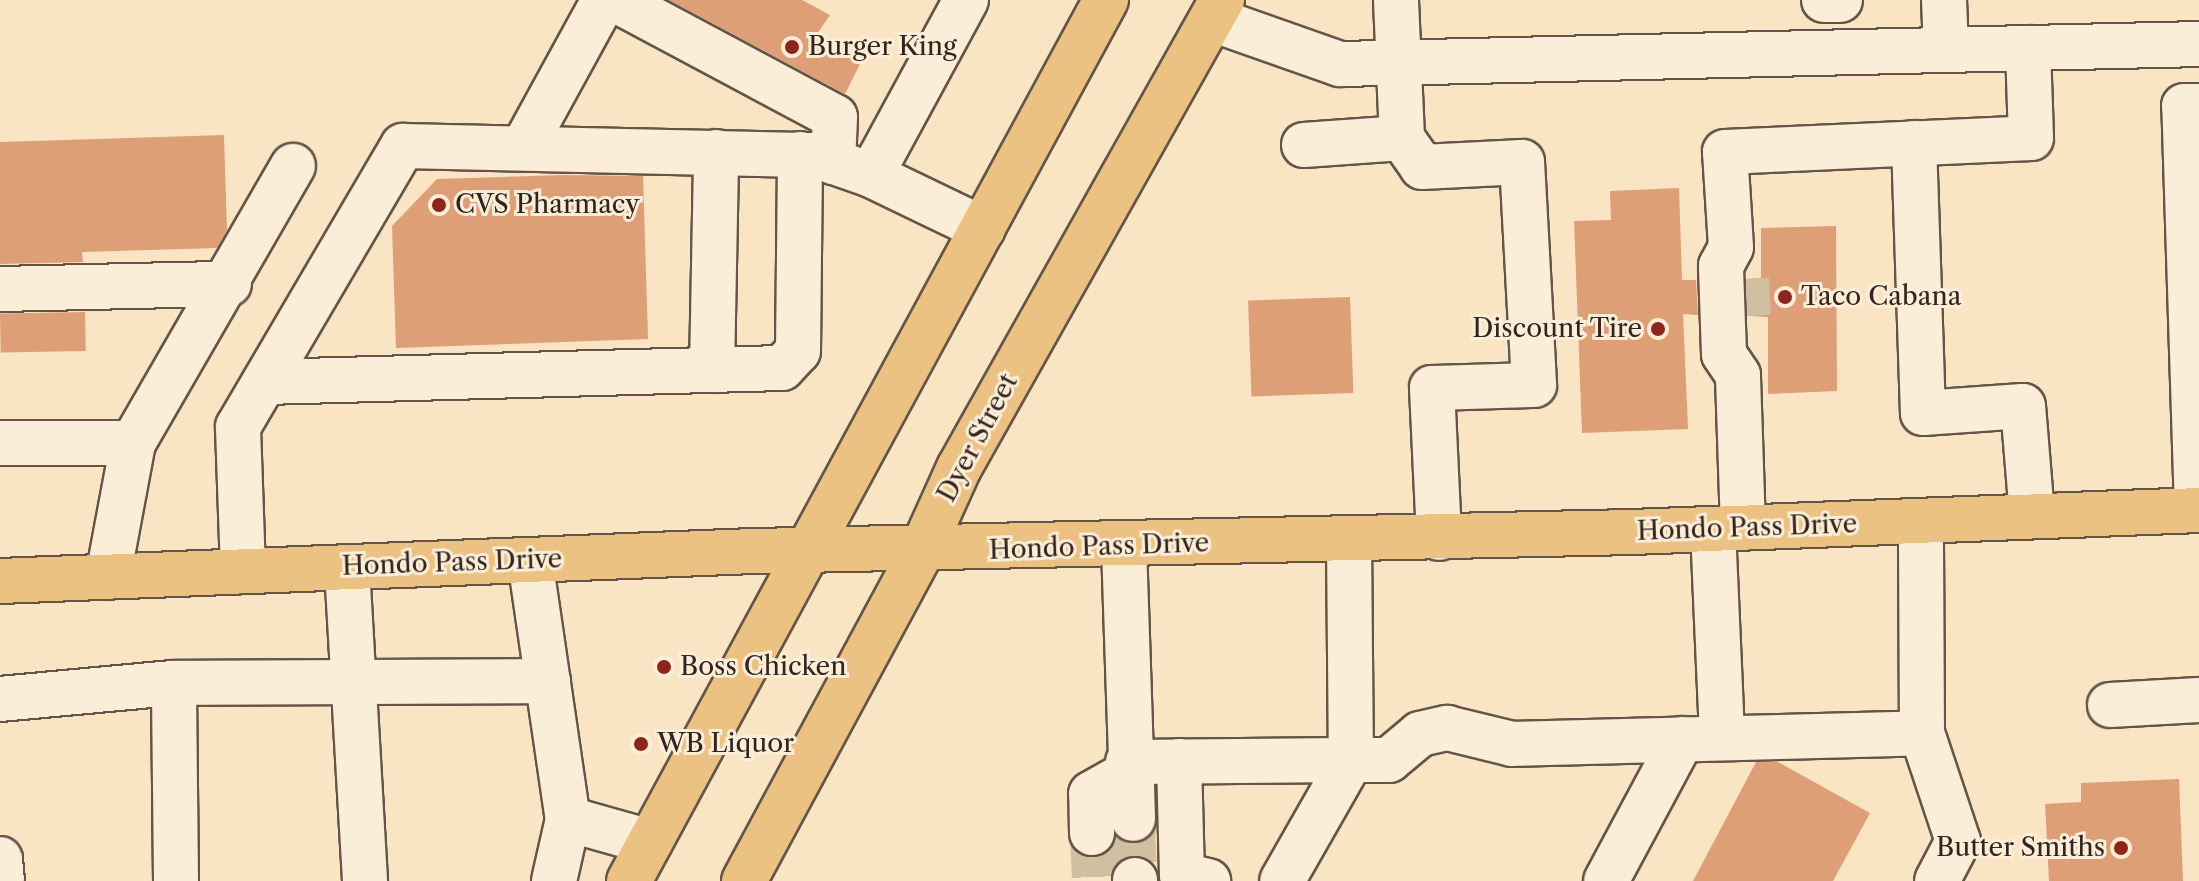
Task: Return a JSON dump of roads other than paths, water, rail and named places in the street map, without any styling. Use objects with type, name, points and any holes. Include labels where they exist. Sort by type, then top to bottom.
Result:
[{"type":"main road","points":[[629,881],[1106,0]]},
{"type":"main road","name":"Dyer Street","points":[[744,881],[921,552],[959,468],[1217,9]]},
{"type":"main road","name":"Hondo Pass Drive","points":[[0,581],[530,560],[1439,538],[2198,510]]},
{"type":"lane","points":[[523,148],[604,0]]},
{"type":"lane","points":[[265,382],[782,368],[798,351],[835,164],[835,117],[616,0]]},
{"type":"lane","points":[[1396,0],[1402,138],[1422,167],[1522,162],[1534,385],[1432,388],[1439,538]]},
{"type":"lane","points":[[1824,0],[1840,0]]},
{"type":"lane","points":[[1944,0],[1946,50]]},
{"type":"lane","points":[[835,164],[963,1]]},
{"type":"lane","points":[[1217,9],[1340,64],[2190,44],[2198,510]]},
{"type":"lane","points":[[1606,881],[1702,738],[1728,528],[1738,375],[1750,349],[1725,152],[2031,138],[2028,48]]},
{"type":"lane","points":[[1304,145],[1402,138]]},
{"type":"lane","points":[[1914,143],[1923,413],[2023,406],[2032,516]]},
{"type":"lane","points":[[243,571],[238,427],[403,146],[716,152],[835,164],[983,229]]},
{"type":"lane","points":[[712,370],[716,152]]},
{"type":"lane","points":[[108,577],[133,443],[229,284],[293,166]]},
{"type":"lane","points":[[1738,375],[1724,354],[1721,266],[1742,281]]},
{"type":"lane","points":[[0,289],[229,284]]},
{"type":"lane","points":[[0,443],[133,443]]},
{"type":"lane","points":[[1921,521],[1922,733],[1958,841],[1937,881]]},
{"type":"lane","points":[[1282,881],[1351,760],[1349,540]]},
{"type":"lane","points":[[1124,546],[1128,768],[1156,797],[1124,824],[1091,794],[1128,768],[1179,761],[1389,760],[1420,734],[1447,728],[1512,744],[1922,733]]},
{"type":"lane","points":[[530,560],[568,819],[554,881]]},
{"type":"lane","points":[[347,568],[365,881]]},
{"type":"lane","points":[[0,699],[174,683],[353,678],[548,681]]},
{"type":"lane","points":[[174,683],[176,881]]},
{"type":"lane","points":[[2110,705],[2199,700]]},
{"type":"lane","points":[[1179,761],[1182,875],[1208,881]]},
{"type":"lane","points":[[568,819],[650,842]]},
{"type":"lane","points":[[0,859],[2,881]]},
{"type":"tunnel","points":[[1747,279],[1749,316]]},
{"type":"tunnel","points":[[1133,819],[1135,880]]},
{"type":"tunnel","points":[[1092,833],[1094,881]]},
{"type":"place","name":"Burger King","points":[[792,47]]},
{"type":"place","name":"CVS Pharmacy","points":[[439,205]]},
{"type":"place","name":"Taco Cabana","points":[[1785,297]]},
{"type":"place","name":"Discount Tire","points":[[1658,329]]},
{"type":"place","name":"Boss Chicken","points":[[664,667]]},
{"type":"place","name":"WB Liquor","points":[[641,744]]},
{"type":"place","name":"Butter Smiths","points":[[2121,848]]}]
